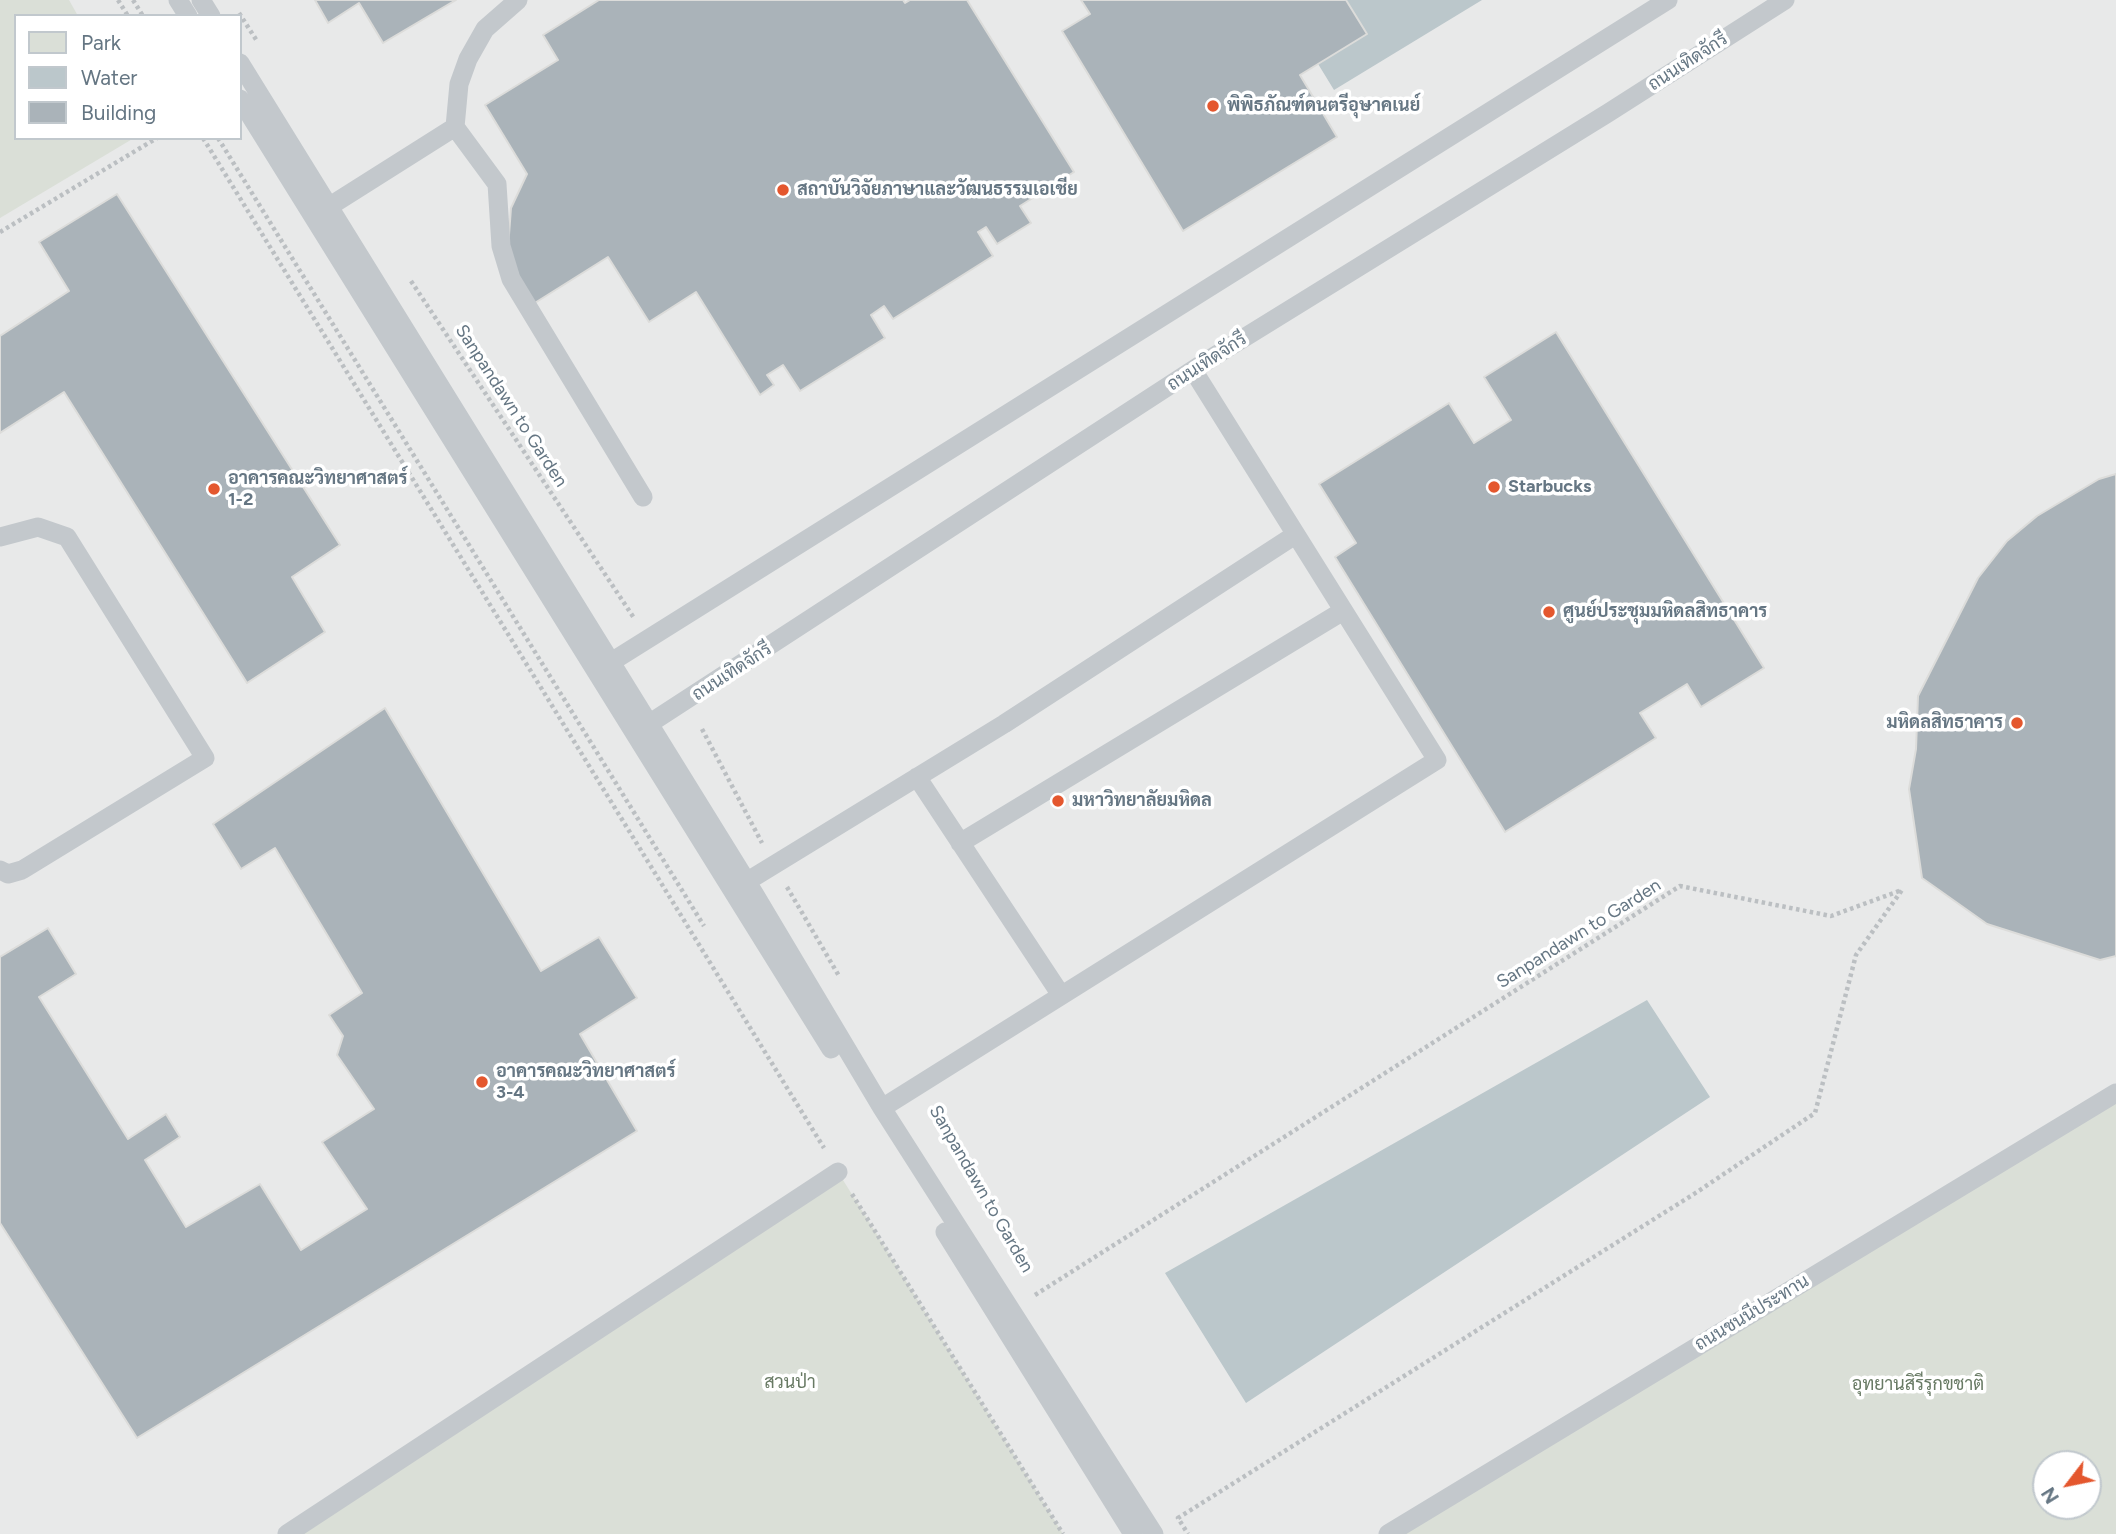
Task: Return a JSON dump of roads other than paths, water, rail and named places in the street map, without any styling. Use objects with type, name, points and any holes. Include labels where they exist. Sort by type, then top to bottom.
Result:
[{"type":"lane","points":[[517,0],[485,29],[468,59],[459,84],[455,127],[497,184],[501,246],[511,279],[643,498]]},
{"type":"lane","points":[[603,667],[1668,0]]},
{"type":"lane","name":"ถนนเทิดจักรี","points":[[642,729],[1193,370],[1785,0]]},
{"type":"lane","points":[[242,66],[330,206],[603,667]]},
{"type":"lane","points":[[242,102],[642,729],[1133,1534]]},
{"type":"lane","points":[[330,206],[455,127]]},
{"type":"lane","points":[[882,1108],[1437,760],[1193,370]]},
{"type":"lane","points":[[0,537],[38,527],[67,537],[205,758],[0,886]]},
{"type":"lane","points":[[746,882],[917,777],[1295,535]]},
{"type":"lane","points":[[960,843],[1343,611]]},
{"type":"lane","points":[[642,729],[746,882],[882,1108],[1154,1534]]},
{"type":"lane","points":[[917,777],[1061,995]]},
{"type":"lane","points":[[0,870],[8,874],[22,870]]},
{"type":"lane","name":"ถนนชนนีประทาน","points":[[1388,1534],[2116,1093]]},
{"type":"lane","points":[[287,1534],[838,1172]]},
{"type":"water","points":[[1279,0],[1482,0],[1334,90]]},
{"type":"water","points":[[1647,1000],[1710,1097],[1246,1403],[1165,1273]]},
{"type":"place","name":"พิพิธภัณฑ์ดนตรีอุษาคเนย์","points":[[1213,106]]},
{"type":"place","name":"สถาบันวิจัยภาษาและวัฒนธรรมเอเชีย","points":[[783,190]]},
{"type":"place","name":"Starbucks","points":[[1494,487]]},
{"type":"place","name":"อาคารคณะวิทยาศาสตร์ 1-2","points":[[214,489]]},
{"type":"place","name":"ศูนย์ประชุมมหิดลสิทธาคาร","points":[[1549,612]]},
{"type":"place","name":"มหิดลสิทธาคาร","points":[[2017,723]]},
{"type":"place","name":"มหาวิทยาลัยมหิดล","points":[[1058,801]]},
{"type":"place","name":"อาคารคณะวิทยาศาสตร์ 3-4","points":[[482,1082]]},
{"type":"park label","name":"สวนป่า","points":[[790,1383]]},
{"type":"park label","name":"อุทยานสิรีรุกขชาติ","points":[[1918,1385]]}]
